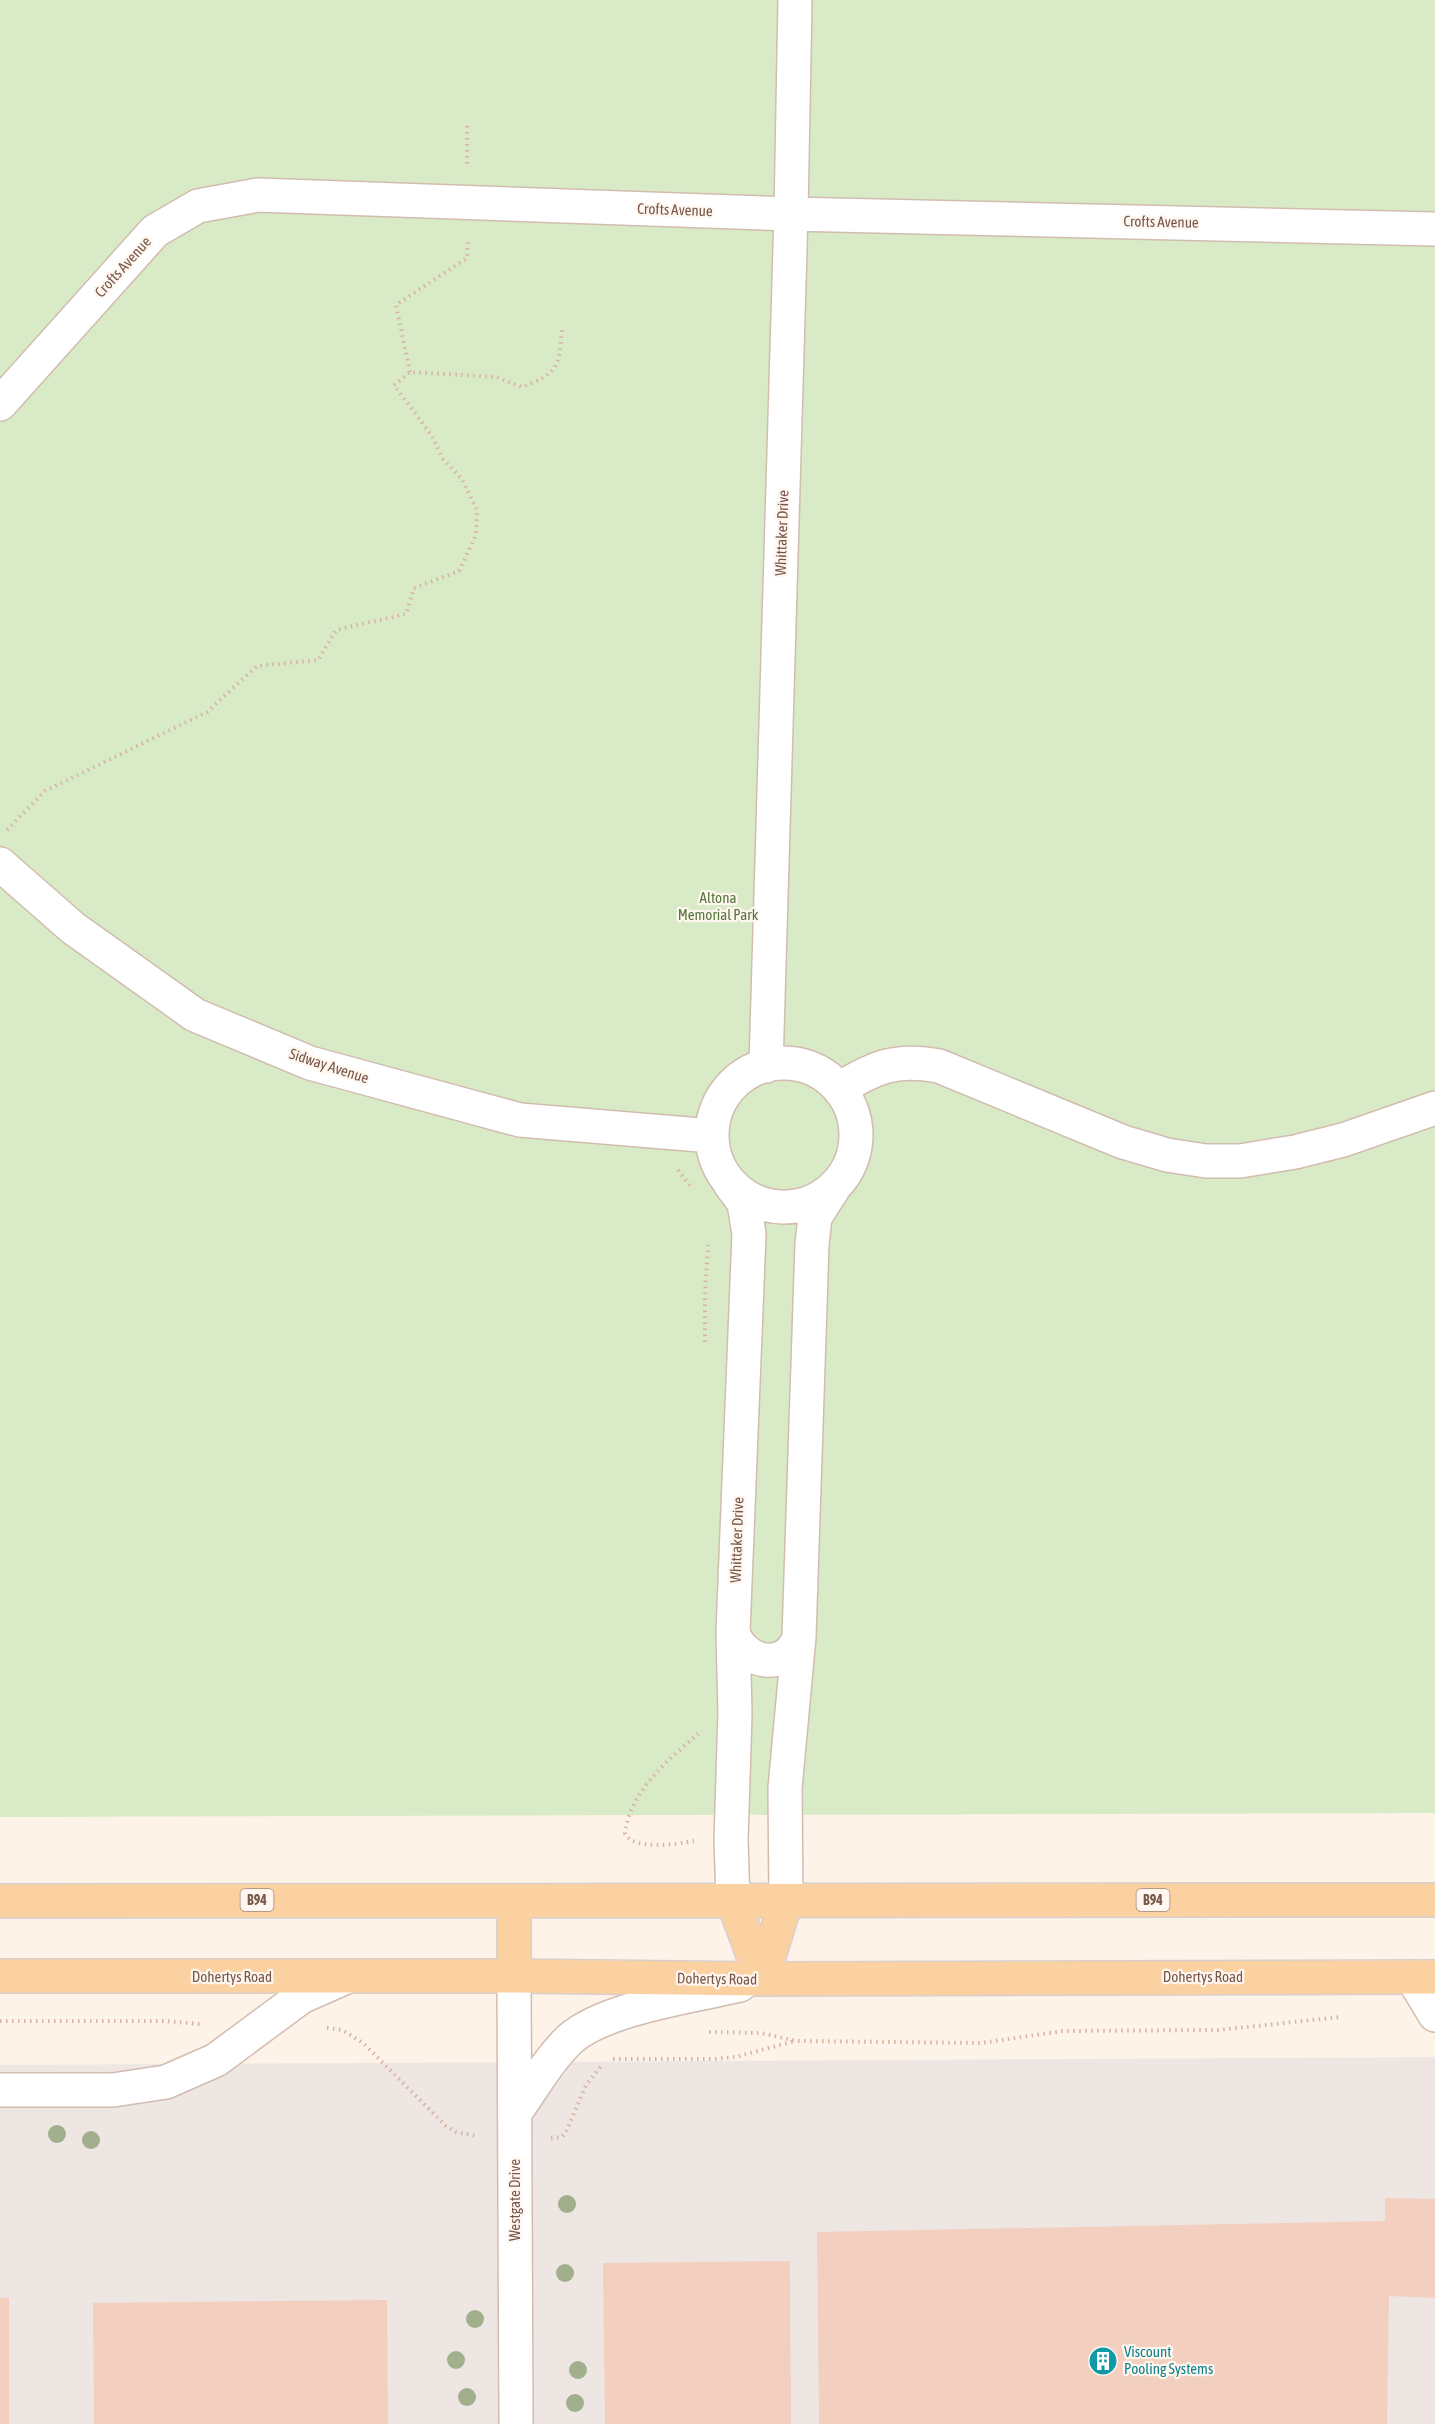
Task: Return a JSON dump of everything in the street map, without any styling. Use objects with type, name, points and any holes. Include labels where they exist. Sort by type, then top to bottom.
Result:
[{"type":"main road","name":"B94","points":[[0,1901],[1435,1900]]},
{"type":"main road","points":[[733,1901],[762,1979]]},
{"type":"main road","points":[[762,1979],[786,1901]]},
{"type":"main road","points":[[514,1902],[514,1976]]},
{"type":"main road","name":"Dohertys Road","points":[[0,1976],[344,1978],[514,1976],[762,1979],[1423,1977]]},
{"type":"street","name":"Whittaker Drive","points":[[766,1066],[791,214],[795,0]]},
{"type":"street","name":"Crofts Avenue","points":[[0,404],[155,231],[198,206],[258,195],[467,202],[677,216],[791,214],[1435,229]]},
{"type":"street","name":"Sidway Avenue","points":[[0,864],[73,928],[195,1015],[310,1063],[520,1120],[712,1136]]},
{"type":"street","points":[[839,1089],[881,1066],[918,1062],[939,1066],[1124,1142],[1188,1159],[1223,1162],[1314,1147],[1435,1108]]},
{"type":"street","points":[[786,1901],[785,1788],[799,1636],[812,1244],[815,1217],[850,1165],[857,1137],[851,1108],[839,1089],[823,1075],[810,1068],[780,1063],[766,1066],[745,1076],[727,1091],[716,1112],[712,1136],[714,1153],[720,1169],[730,1184],[753,1200],[780,1207],[809,1203],[833,1189]]},
{"type":"street","name":"Whittaker Drive","points":[[730,1184],[744,1203],[749,1234],[734,1632],[735,1714],[731,1840],[733,1901]]},
{"type":"street","points":[[734,1632],[737,1642],[746,1653],[767,1661],[787,1654],[799,1636]]},
{"type":"street","name":"Westgate Drive","points":[[514,1976],[516,2424]]},
{"type":"street","points":[[1423,1977],[1435,2015]]},
{"type":"street","points":[[0,2090],[113,2090],[166,2082],[216,2060],[301,1997],[344,1978]]},
{"type":"street","points":[[515,2126],[560,2051],[570,2040],[592,2024],[629,2011],[762,1979]]},
{"type":"path","points":[[410,372],[396,305],[467,258],[470,218],[467,202],[467,126]]},
{"type":"path","points":[[0,837],[45,791],[207,712],[257,666],[318,660],[336,630],[406,614],[414,588],[459,571],[476,535],[477,510],[462,479],[443,459],[432,436],[394,386],[410,372],[497,377],[522,387],[548,377],[560,356],[561,330]]},
{"type":"path","points":[[674,1166],[696,1192]]},
{"type":"path","points":[[705,1342],[705,1295],[709,1244]]},
{"type":"path","points":[[694,1841],[639,1844],[629,1840],[625,1833],[634,1806],[651,1778],[707,1727]]},
{"type":"path","points":[[706,2031],[761,2033],[797,2041],[981,2043],[1064,2031],[1218,2030],[1348,2017]]},
{"type":"path","points":[[0,2020],[165,2021],[204,2024]]},
{"type":"path","points":[[322,2027],[342,2030],[353,2035],[446,2126],[456,2132],[475,2136],[515,2126],[562,2137],[594,2073],[609,2060],[624,2053]]},
{"type":"path","points":[[609,2060],[621,2057],[714,2059],[735,2057],[797,2041]]},
{"type":"shaded area","points":[[1435,2057],[1435,2424],[0,2424],[0,2065]]},
{"type":"green space","name":"Altona Memorial Park","points":[[0,0],[1435,0],[1435,1813],[0,1817]]},
{"type":"building","name":"Viscount Pooling Systems","points":[[1385,2198],[1435,2199],[1435,2298],[1389,2296],[1387,2424],[819,2424],[817,2232],[1385,2221]]},
{"type":"building","points":[[790,2261],[791,2424],[605,2424],[603,2263]]},
{"type":"building","points":[[0,2298],[9,2298],[9,2424],[0,2424]]},
{"type":"building","points":[[387,2300],[388,2424],[94,2424],[93,2303]]},
{"type":"place","name":"Viscount Pooling Systems","points":[[1103,2361]]}]
